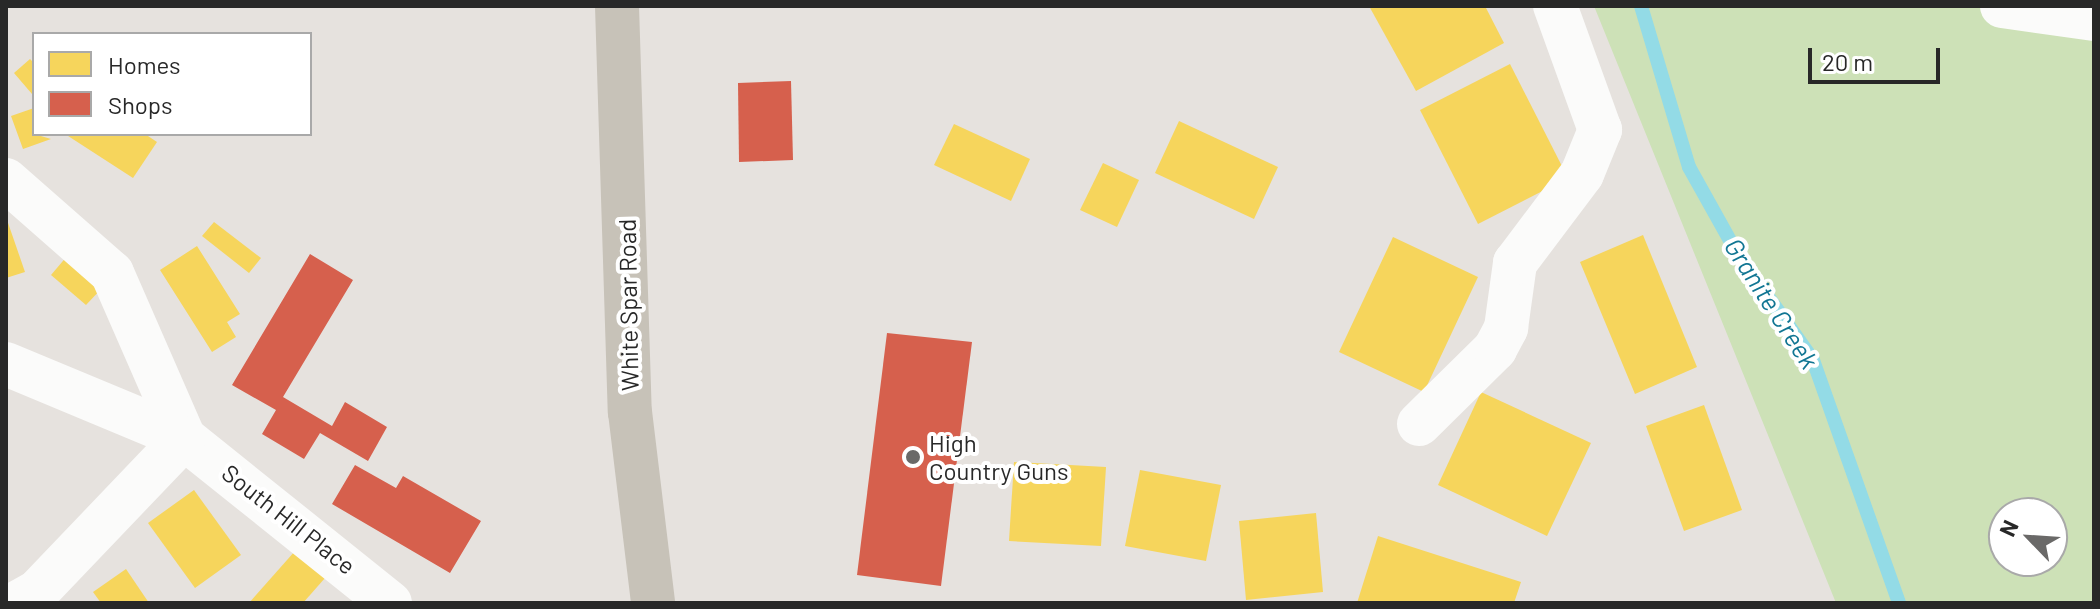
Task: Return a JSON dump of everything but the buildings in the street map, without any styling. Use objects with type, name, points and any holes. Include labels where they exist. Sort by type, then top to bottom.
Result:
[{"type":"main road","name":"White Spar Road","points":[[617,6],[630,412],[653,603]]},
{"type":"street","points":[[1419,424],[1495,349],[1506,328],[1515,263],[1582,174],[1600,130],[1555,6]]},
{"type":"street","points":[[2002,6],[2094,19]]},
{"type":"street","points":[[6,180],[112,273],[184,438]]},
{"type":"street","points":[[6,364],[184,438]]},
{"type":"street","points":[[17,603],[37,592],[184,438]]},
{"type":"street","name":"South Hill Place","points":[[184,438],[370,596]]},
{"type":"green space","points":[[1594,6],[1979,6],[2094,35],[2094,603],[1836,603]]},
{"type":"waterway","name":"Granite Creek","points":[[1641,6],[1689,167],[1737,253],[1813,360],[1899,603]]},
{"type":"place","name":"High Country Guns","points":[[913,457]]}]
